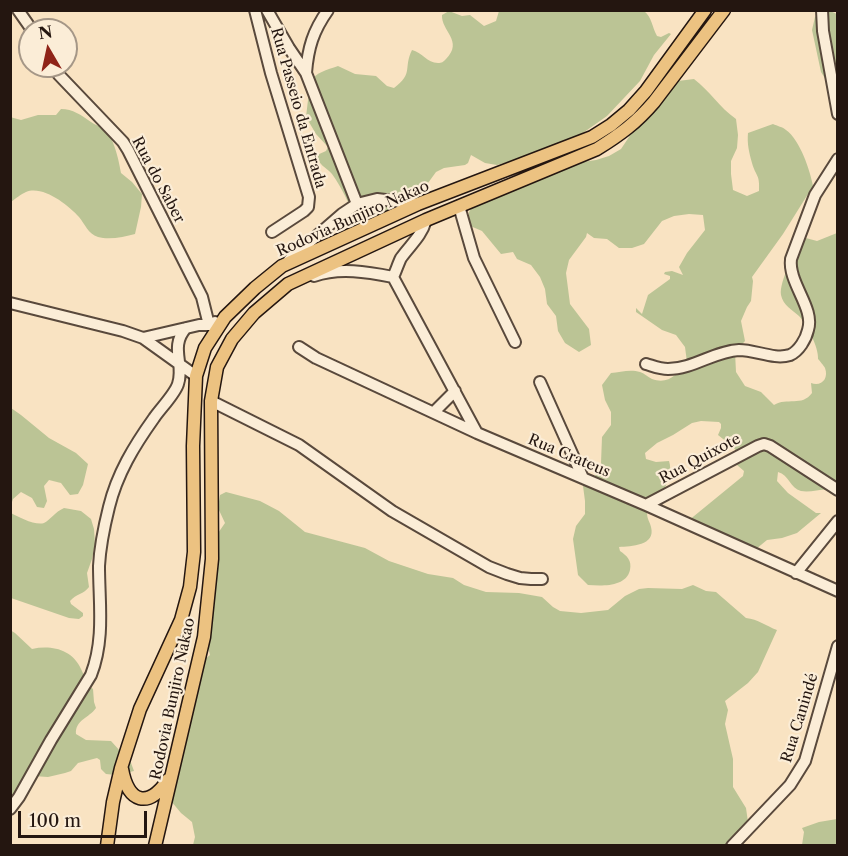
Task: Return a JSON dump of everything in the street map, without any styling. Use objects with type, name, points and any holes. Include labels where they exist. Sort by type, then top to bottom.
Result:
[{"type":"main road","name":"Rodovia Bunjiro Nakao","points":[[107,846],[113,802],[121,768],[140,709],[181,620],[190,587],[194,552],[193,446],[196,376],[205,348],[225,317],[282,266],[418,204],[592,138],[629,110],[646,91],[705,10]]},
{"type":"main road","name":"Rodovia Bunjiro Nakao","points":[[155,846],[204,637],[212,559],[211,401],[217,367],[232,339],[254,313],[288,284],[426,220],[597,149],[629,128],[654,102],[724,10]]},
{"type":"main road","points":[[121,768],[129,792],[137,798],[153,796],[162,789],[172,774]]},
{"type":"street","name":"Rua Passeio da Entrada","points":[[255,10],[271,73],[309,197],[308,207],[304,211],[272,232]]},
{"type":"street","points":[[267,10],[306,73],[357,204]]},
{"type":"street","points":[[306,73],[310,44],[328,10]]},
{"type":"street","points":[[822,10],[823,31],[837,114]]},
{"type":"street","name":"Rua do Saber","points":[[62,78],[128,150],[202,297],[209,325]]},
{"type":"street","points":[[646,364],[669,369],[683,367],[734,351],[742,350],[779,356],[789,355],[798,349],[810,324],[792,274],[791,259],[815,195],[837,159]]},
{"type":"street","points":[[282,266],[342,214],[357,204],[377,199],[418,204]]},
{"type":"street","points":[[459,206],[474,258],[515,342]]},
{"type":"street","points":[[393,277],[401,259],[424,229],[426,220]]},
{"type":"street","points":[[288,284],[319,274],[339,272],[368,272],[393,277]]},
{"type":"street","points":[[393,277],[477,433]]},
{"type":"street","points":[[10,303],[113,328],[142,338],[196,376]]},
{"type":"street","points":[[142,338],[199,325],[209,325],[225,317]]},
{"type":"street","points":[[10,809],[20,797],[51,740],[87,682],[95,664],[101,625],[99,565],[101,541],[114,489],[138,440],[178,385],[180,365],[177,353],[178,340],[186,328]]},
{"type":"street","name":"Rua Crateus","points":[[299,347],[316,358],[477,433],[646,505],[835,591]]},
{"type":"street","points":[[540,382],[583,478]]},
{"type":"street","points":[[434,412],[454,391]]},
{"type":"street","points":[[211,401],[299,445],[392,511],[489,567],[520,578],[543,579]]},
{"type":"street","name":"Rua Quixote","points":[[646,505],[764,444],[837,490]]},
{"type":"street","points":[[796,573],[837,521]]},
{"type":"street","name":"Rua Canindé","points":[[732,846],[790,785],[805,761],[837,646]]},
{"type":"green space","points":[[449,11],[462,16],[470,15],[484,26],[496,21],[499,11],[644,11],[657,36],[671,34],[654,55],[640,81],[607,116],[570,142],[555,149],[497,165],[485,163],[471,155],[465,165],[444,168],[436,172],[407,212],[388,220],[357,220],[336,179],[318,158],[317,155],[326,151],[328,147],[316,134],[306,117],[310,83],[318,74],[338,66],[355,74],[376,76],[387,86],[394,88],[406,74],[412,50],[438,63],[443,62],[451,53],[452,41],[442,15]]},
{"type":"green space","points":[[823,11],[837,14],[837,104],[821,72],[812,30],[815,17]]},
{"type":"green space","points":[[694,79],[736,119],[737,148],[731,161],[733,190],[747,196],[759,191],[758,178],[749,152],[748,133],[773,124],[785,129],[796,141],[812,179],[813,186],[783,234],[752,277],[751,301],[741,321],[745,341],[735,352],[736,372],[745,386],[761,392],[774,405],[804,400],[812,393],[811,383],[818,384],[825,379],[825,368],[818,359],[812,336],[799,316],[784,302],[781,289],[785,274],[802,237],[817,241],[837,233],[837,497],[832,490],[801,491],[778,472],[777,481],[788,493],[816,513],[821,513],[797,533],[767,540],[756,549],[688,521],[743,476],[744,471],[737,465],[736,451],[718,435],[721,428],[719,422],[692,423],[657,443],[645,453],[646,459],[656,462],[669,461],[670,475],[664,489],[647,513],[652,533],[650,538],[641,544],[619,547],[630,561],[628,576],[613,584],[588,585],[578,575],[573,539],[576,526],[585,514],[583,486],[595,476],[601,463],[602,437],[611,425],[611,412],[605,400],[602,385],[611,373],[625,371],[640,372],[652,379],[663,381],[676,374],[687,362],[685,347],[676,335],[662,330],[636,312],[636,308],[642,314],[648,295],[670,279],[670,276],[664,274],[665,272],[672,271],[683,275],[679,267],[705,230],[703,215],[674,216],[662,221],[644,244],[632,248],[619,248],[607,239],[594,238],[587,233],[569,260],[566,273],[570,304],[589,329],[591,345],[579,352],[565,343],[558,331],[556,316],[547,304],[545,289],[531,265],[517,259],[513,252],[501,254],[482,231],[468,225],[469,212],[477,200],[502,191],[517,189],[550,167],[596,160],[621,149],[635,123],[666,88],[678,81]]},
{"type":"green space","points":[[61,109],[80,115],[104,129],[111,138],[121,173],[142,194],[135,234],[112,238],[95,236],[68,207],[55,197],[40,191],[26,192],[11,202],[10,117],[21,120],[38,115],[56,115]]},
{"type":"green space","points":[[11,408],[49,438],[76,453],[88,464],[83,485],[78,494],[70,495],[61,483],[49,480],[44,486],[47,501],[44,508],[37,507],[32,498],[21,492],[13,499],[11,505]]},
{"type":"green space","points":[[226,492],[260,501],[279,511],[305,532],[365,548],[389,561],[428,574],[453,578],[464,585],[486,592],[519,593],[542,597],[560,611],[581,613],[608,610],[625,596],[639,589],[682,589],[693,585],[706,591],[716,592],[746,618],[777,630],[758,672],[725,701],[728,710],[725,724],[733,759],[733,787],[746,808],[748,822],[729,845],[193,845],[195,837],[192,822],[171,801],[204,660],[210,655],[207,643],[216,536],[225,523],[218,508],[220,495]]},
{"type":"green space","points":[[64,508],[81,511],[91,519],[94,529],[95,544],[87,573],[89,587],[70,601],[83,613],[79,619],[69,618],[11,598],[11,513],[27,521],[41,524]]},
{"type":"green space","points":[[10,630],[32,649],[60,650],[77,662],[86,681],[93,689],[96,708],[80,722],[76,734],[86,740],[111,741],[131,763],[134,771],[116,775],[106,774],[101,769],[100,760],[97,758],[78,763],[71,771],[65,773],[48,777],[33,776],[17,788],[11,797]]},
{"type":"green space","points":[[837,819],[837,845],[802,845],[804,832],[802,828]]}]
